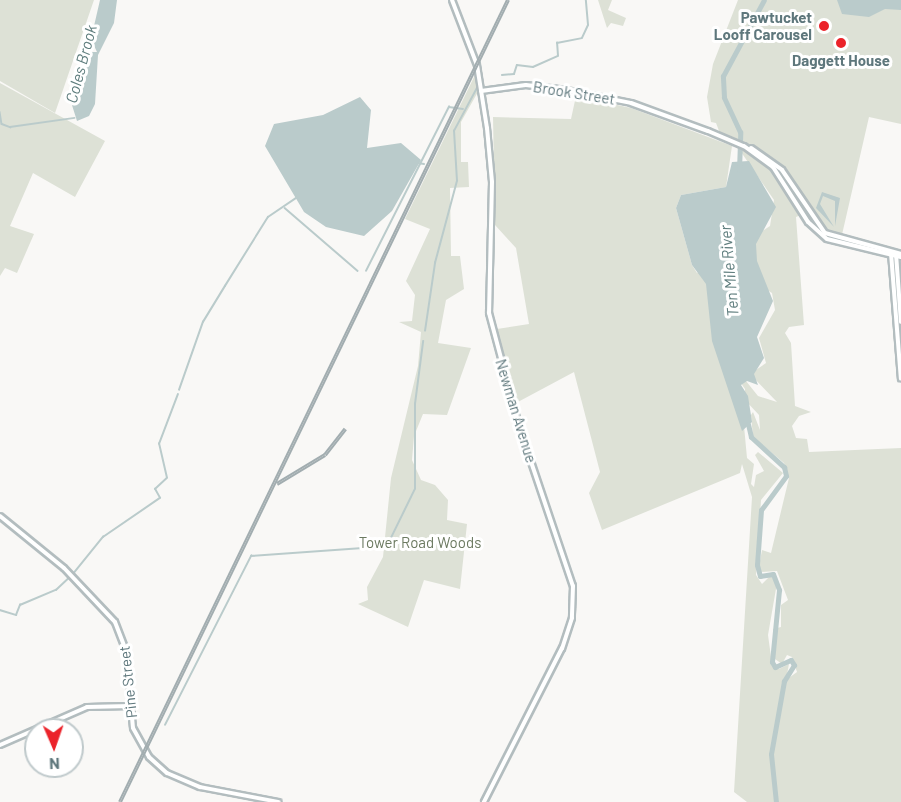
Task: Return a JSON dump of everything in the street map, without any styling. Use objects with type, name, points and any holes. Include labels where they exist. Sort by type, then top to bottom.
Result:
[{"type":"main road","name":"Newman Avenue","points":[[452,0],[481,91],[491,169],[489,313],[522,434],[567,558],[574,602],[562,648],[484,802]]},
{"type":"main road","name":"Brook Street","points":[[481,91],[543,86],[631,104],[726,138],[744,146],[778,172],[808,222],[825,238],[896,255]]},
{"type":"main road","points":[[896,255],[901,322]]},
{"type":"main road","points":[[896,255],[901,379]]},
{"type":"main road","name":"Pine Street","points":[[0,516],[64,568],[115,622],[126,650],[130,706],[140,745],[165,771],[204,788],[279,802]]},
{"type":"main road","points":[[0,745],[92,705],[130,706]]},
{"type":"green space","points":[[0,0],[94,0],[55,113],[0,81]]},
{"type":"green space","points":[[598,0],[612,0],[608,10],[626,18],[623,26],[611,23],[607,28]]},
{"type":"green space","points":[[738,0],[901,0],[901,124],[869,117],[841,239],[819,226],[808,212],[796,217],[804,325],[789,327],[785,333],[791,343],[795,406],[811,412],[799,416],[792,426],[796,438],[807,439],[809,452],[901,448],[901,802],[747,802],[734,792],[752,497],[742,464],[740,473],[602,530],[589,493],[600,472],[574,372],[516,403],[497,329],[529,324],[516,248],[495,225],[493,117],[571,119],[576,96],[631,108],[732,146],[726,187],[681,195],[676,208],[692,265],[697,273],[706,267],[714,346],[717,339],[726,337],[728,343],[721,354],[742,352],[726,375],[744,426],[747,458],[754,464],[751,484],[754,487],[756,475],[764,471],[755,455],[758,452],[783,473],[761,500],[756,575],[762,584],[771,575],[777,583],[768,635],[772,664],[779,669],[789,664],[786,680],[797,672],[792,657],[787,655],[782,664],[775,659],[773,629],[781,627],[781,605],[788,600],[777,571],[760,572],[759,566],[762,550],[771,553],[789,478],[784,463],[753,437],[751,415],[753,412],[760,430],[759,415],[745,400],[745,389],[734,373],[741,366],[742,376],[758,396],[777,402],[750,374],[766,363],[759,338],[775,310],[772,293],[753,281],[745,269],[752,238],[770,226],[774,200],[741,152],[742,142],[721,136],[716,123],[711,122],[707,97],[713,64]]},
{"type":"green space","name":"Tower Road Woods","points":[[475,75],[479,90],[461,122],[461,162],[468,162],[469,187],[450,188],[451,256],[460,256],[464,289],[446,300],[438,343],[471,348],[447,415],[423,414],[414,436],[412,460],[421,480],[435,485],[448,500],[447,520],[467,524],[460,589],[424,580],[408,627],[358,604],[368,600],[367,587],[383,557],[391,478],[418,366],[421,332],[399,322],[412,321],[415,295],[406,281],[430,229],[405,219]]},
{"type":"green space","points":[[0,83],[105,141],[75,197],[33,173],[10,226],[34,234],[17,273],[5,268],[0,276]]},
{"type":"water","points":[[100,0],[117,0],[114,23],[98,55],[95,104],[89,116],[77,121],[71,102],[87,52],[97,52],[91,39]]},
{"type":"water","points":[[837,0],[901,0],[901,10],[885,9],[869,17],[842,14]]},
{"type":"water","points":[[360,97],[371,110],[367,148],[401,143],[421,160],[392,211],[364,236],[326,227],[304,212],[265,146],[274,124],[323,115]]},
{"type":"water","points":[[749,161],[776,207],[756,244],[757,261],[773,301],[757,337],[764,358],[754,374],[758,385],[747,381],[741,385],[748,396],[752,422],[742,431],[712,341],[706,284],[692,265],[676,208],[681,195],[726,187],[732,162]]},
{"type":"water","points":[[822,192],[840,198],[835,226],[835,201],[823,196],[820,204],[834,227],[816,208]]},
{"type":"waterway","points":[[502,75],[514,74],[517,65],[533,67],[558,56],[557,43],[582,38],[588,25],[586,0]]},
{"type":"waterway","name":"Ten Mile River","points":[[739,170],[740,132],[724,97],[723,76],[764,0]]},
{"type":"waterway","points":[[425,331],[435,263],[457,181],[454,131],[477,88]]},
{"type":"waterway","points":[[366,271],[449,107],[463,109]]},
{"type":"waterway","name":"Coles Brook","points":[[0,112],[2,124],[10,127],[74,118]]},
{"type":"waterway","points":[[418,163],[424,164]]},
{"type":"waterway","points":[[179,390],[203,322],[268,217],[296,198]]},
{"type":"waterway","points":[[285,208],[358,271]]},
{"type":"waterway","points":[[388,544],[415,489],[415,404],[423,342]]},
{"type":"waterway","points":[[73,574],[103,537],[160,498],[155,489],[167,478],[159,444],[178,394]]},
{"type":"waterway","name":"Ten Mile River","points":[[748,424],[751,437],[784,467],[786,476],[761,510],[757,565],[760,576],[773,574],[779,590],[772,662],[775,667],[791,660],[794,665],[784,681],[771,754],[776,802]]},
{"type":"waterway","points":[[165,725],[251,556],[377,547]]},
{"type":"waterway","points":[[0,610],[16,615],[20,605],[56,590],[69,578]]},
{"type":"railway","points":[[120,802],[508,0]]},
{"type":"railway","points":[[277,484],[325,455],[345,429]]},
{"type":"place","name":"Pawtucket Looff Carousel","points":[[824,26]]},
{"type":"place","name":"Daggett House","points":[[841,43]]}]
